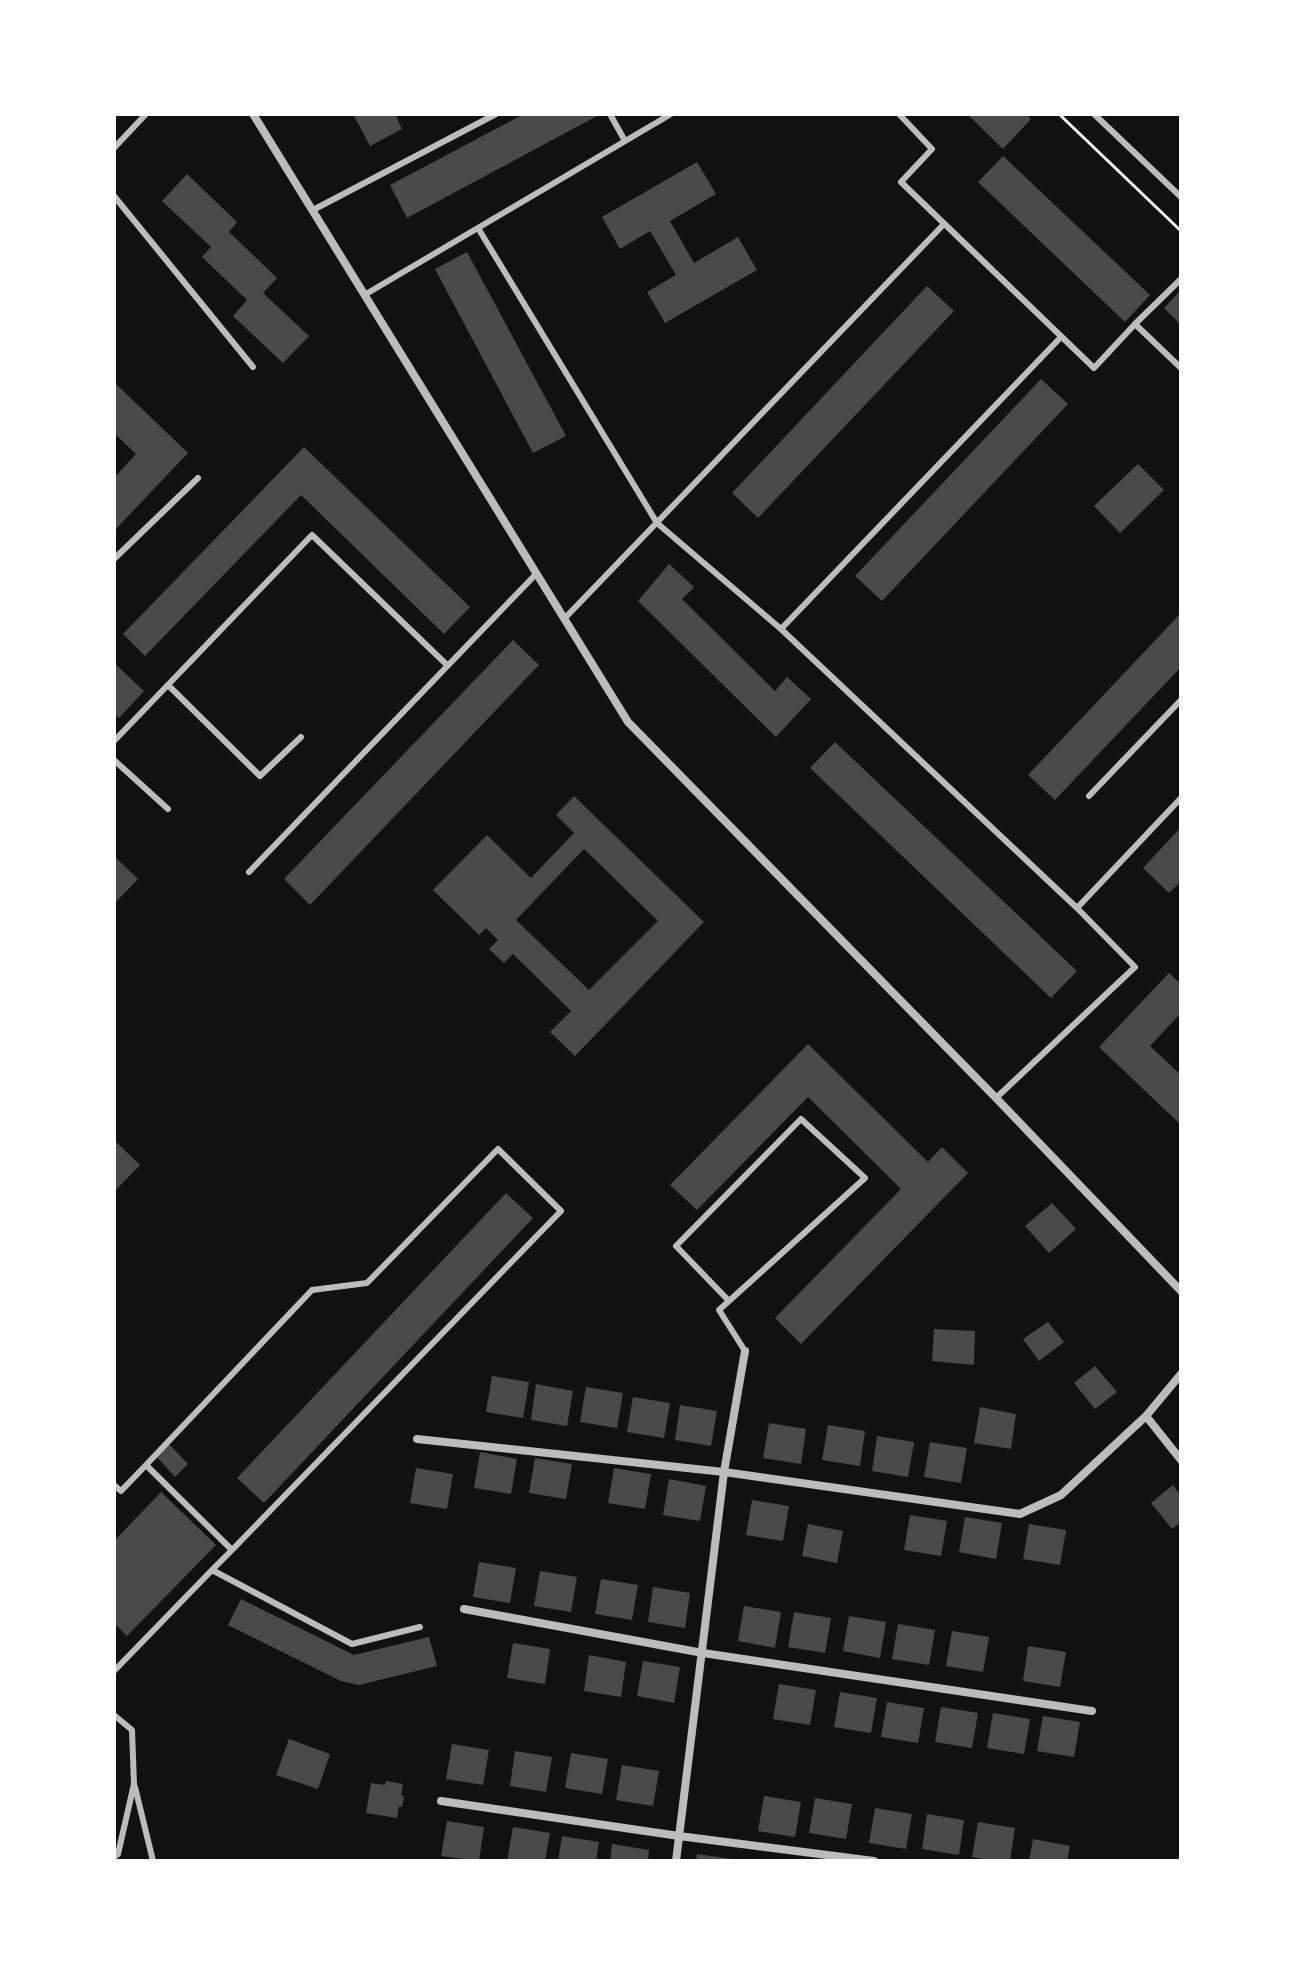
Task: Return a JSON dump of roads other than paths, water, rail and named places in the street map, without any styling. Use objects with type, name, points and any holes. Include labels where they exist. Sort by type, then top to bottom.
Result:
[{"type":"street","points":[[253,114],[628,722],[1181,1291]]},
{"type":"street","points":[[676,1861],[724,1472],[745,1351]]},
{"type":"street","points":[[417,1439],[724,1472],[1020,1514],[1061,1495],[1146,1416],[1181,1374]]},
{"type":"street","points":[[1146,1416],[1181,1460]]},
{"type":"street","points":[[464,1609],[703,1653],[1092,1711]]},
{"type":"street","points":[[441,1801],[874,1861]]},
{"type":"lane","points":[[114,148],[146,114]]},
{"type":"lane","points":[[313,210],[496,114]]},
{"type":"lane","points":[[610,114],[625,141]]},
{"type":"lane","points":[[366,294],[671,114]]},
{"type":"lane","points":[[899,114],[932,149],[901,182],[1094,368],[1181,279]]},
{"type":"lane","points":[[1094,114],[1181,197]]},
{"type":"lane","points":[[114,196],[253,367]]},
{"type":"lane","points":[[565,618],[944,224]]},
{"type":"lane","points":[[478,228],[657,523],[781,629],[1077,908],[1135,967],[996,1098]]},
{"type":"lane","points":[[1135,324],[1181,368]]},
{"type":"lane","points":[[781,629],[1061,337]]},
{"type":"lane","points":[[114,559],[198,478]]},
{"type":"lane","points":[[114,741],[312,535],[447,665]]},
{"type":"lane","points":[[249,872],[537,573]]},
{"type":"lane","points":[[168,685],[260,776],[301,737]]},
{"type":"lane","points":[[1089,796],[1181,700]]},
{"type":"lane","points":[[114,760],[168,809]]},
{"type":"lane","points":[[1077,908],[1181,798]]},
{"type":"lane","points":[[729,1301],[676,1246],[801,1119],[865,1178],[729,1301],[719,1310],[745,1351]]},
{"type":"lane","points":[[114,1485],[121,1491],[312,1290],[367,1283],[498,1149],[561,1211],[114,1671]]},
{"type":"lane","points":[[146,1465],[232,1550]]},
{"type":"lane","points":[[212,1570],[352,1644],[420,1627]]},
{"type":"lane","points":[[114,1715],[132,1730],[134,1784],[153,1861]]},
{"type":"lane","points":[[114,1857],[118,1854],[134,1784]]}]
